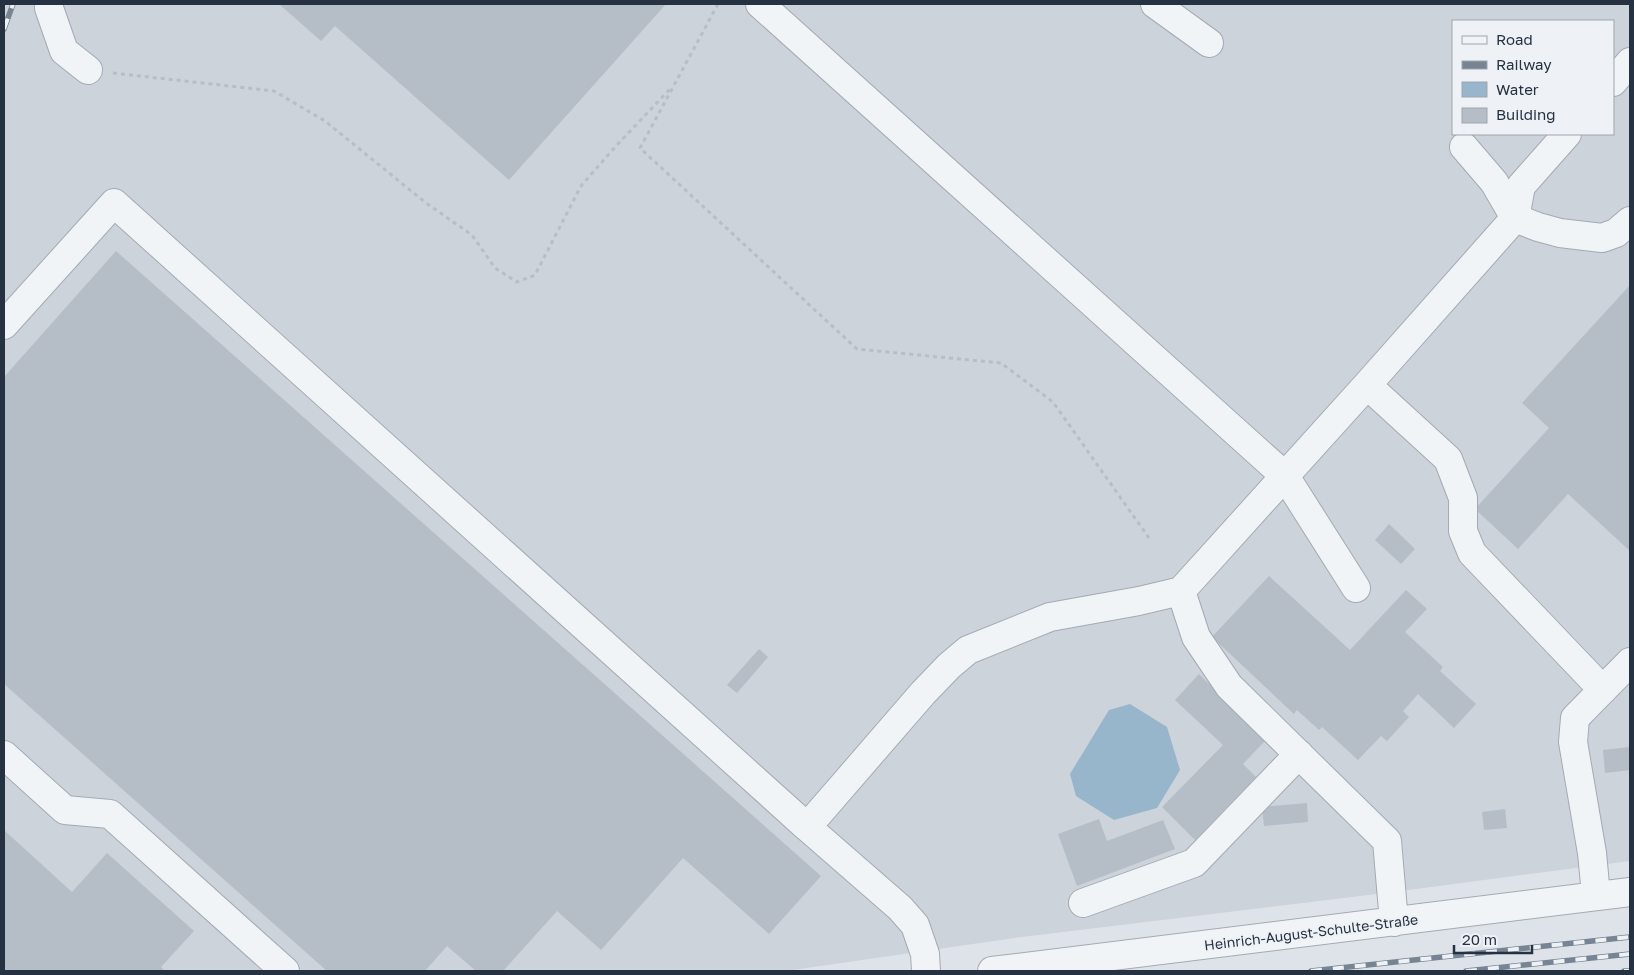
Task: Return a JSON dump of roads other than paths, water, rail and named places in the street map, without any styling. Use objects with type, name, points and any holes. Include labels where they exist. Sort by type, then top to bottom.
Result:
[{"type":"street","points":[[49,4],[64,51],[88,70]]},
{"type":"street","points":[[760,4],[1285,476],[1356,588]]},
{"type":"street","points":[[1155,4],[1209,43]]},
{"type":"street","points":[[1614,81],[1630,62]]},
{"type":"street","points":[[807,827],[948,666],[968,650],[1050,617],[1139,601],[1180,591],[1368,385],[1515,218],[1521,186],[1566,135]]},
{"type":"street","points":[[1464,147],[1494,182],[1515,218],[1560,233],[1602,238],[1616,233],[1630,221]]},
{"type":"street","points":[[4,325],[114,203],[807,827],[900,908],[915,925],[925,954],[926,971]]},
{"type":"street","points":[[1368,385],[1448,459],[1463,498],[1463,531],[1472,553],[1603,690]]},
{"type":"street","points":[[1180,591],[1196,637],[1229,686],[1388,841],[1394,922]]},
{"type":"street","points":[[1596,895],[1592,853],[1573,742],[1575,718],[1630,662]]},
{"type":"street","points":[[1083,903],[1194,863],[1299,754]]},
{"type":"street","points":[[4,755],[65,810],[110,814],[286,971]]},
{"type":"street","name":"Heinrich-August-Schulte-Straße","points":[[992,971],[1630,892]]},
{"type":"water","points":[[1130,704],[1167,727],[1180,770],[1157,808],[1114,820],[1076,796],[1070,774],[1109,710]]},
{"type":"railway","points":[[4,29],[13,4]]},
{"type":"railway","points":[[1311,971],[1630,937]]},
{"type":"railway","points":[[1466,971],[1630,954]]},
{"type":"railway","points":[[1624,971],[1630,971]]}]
